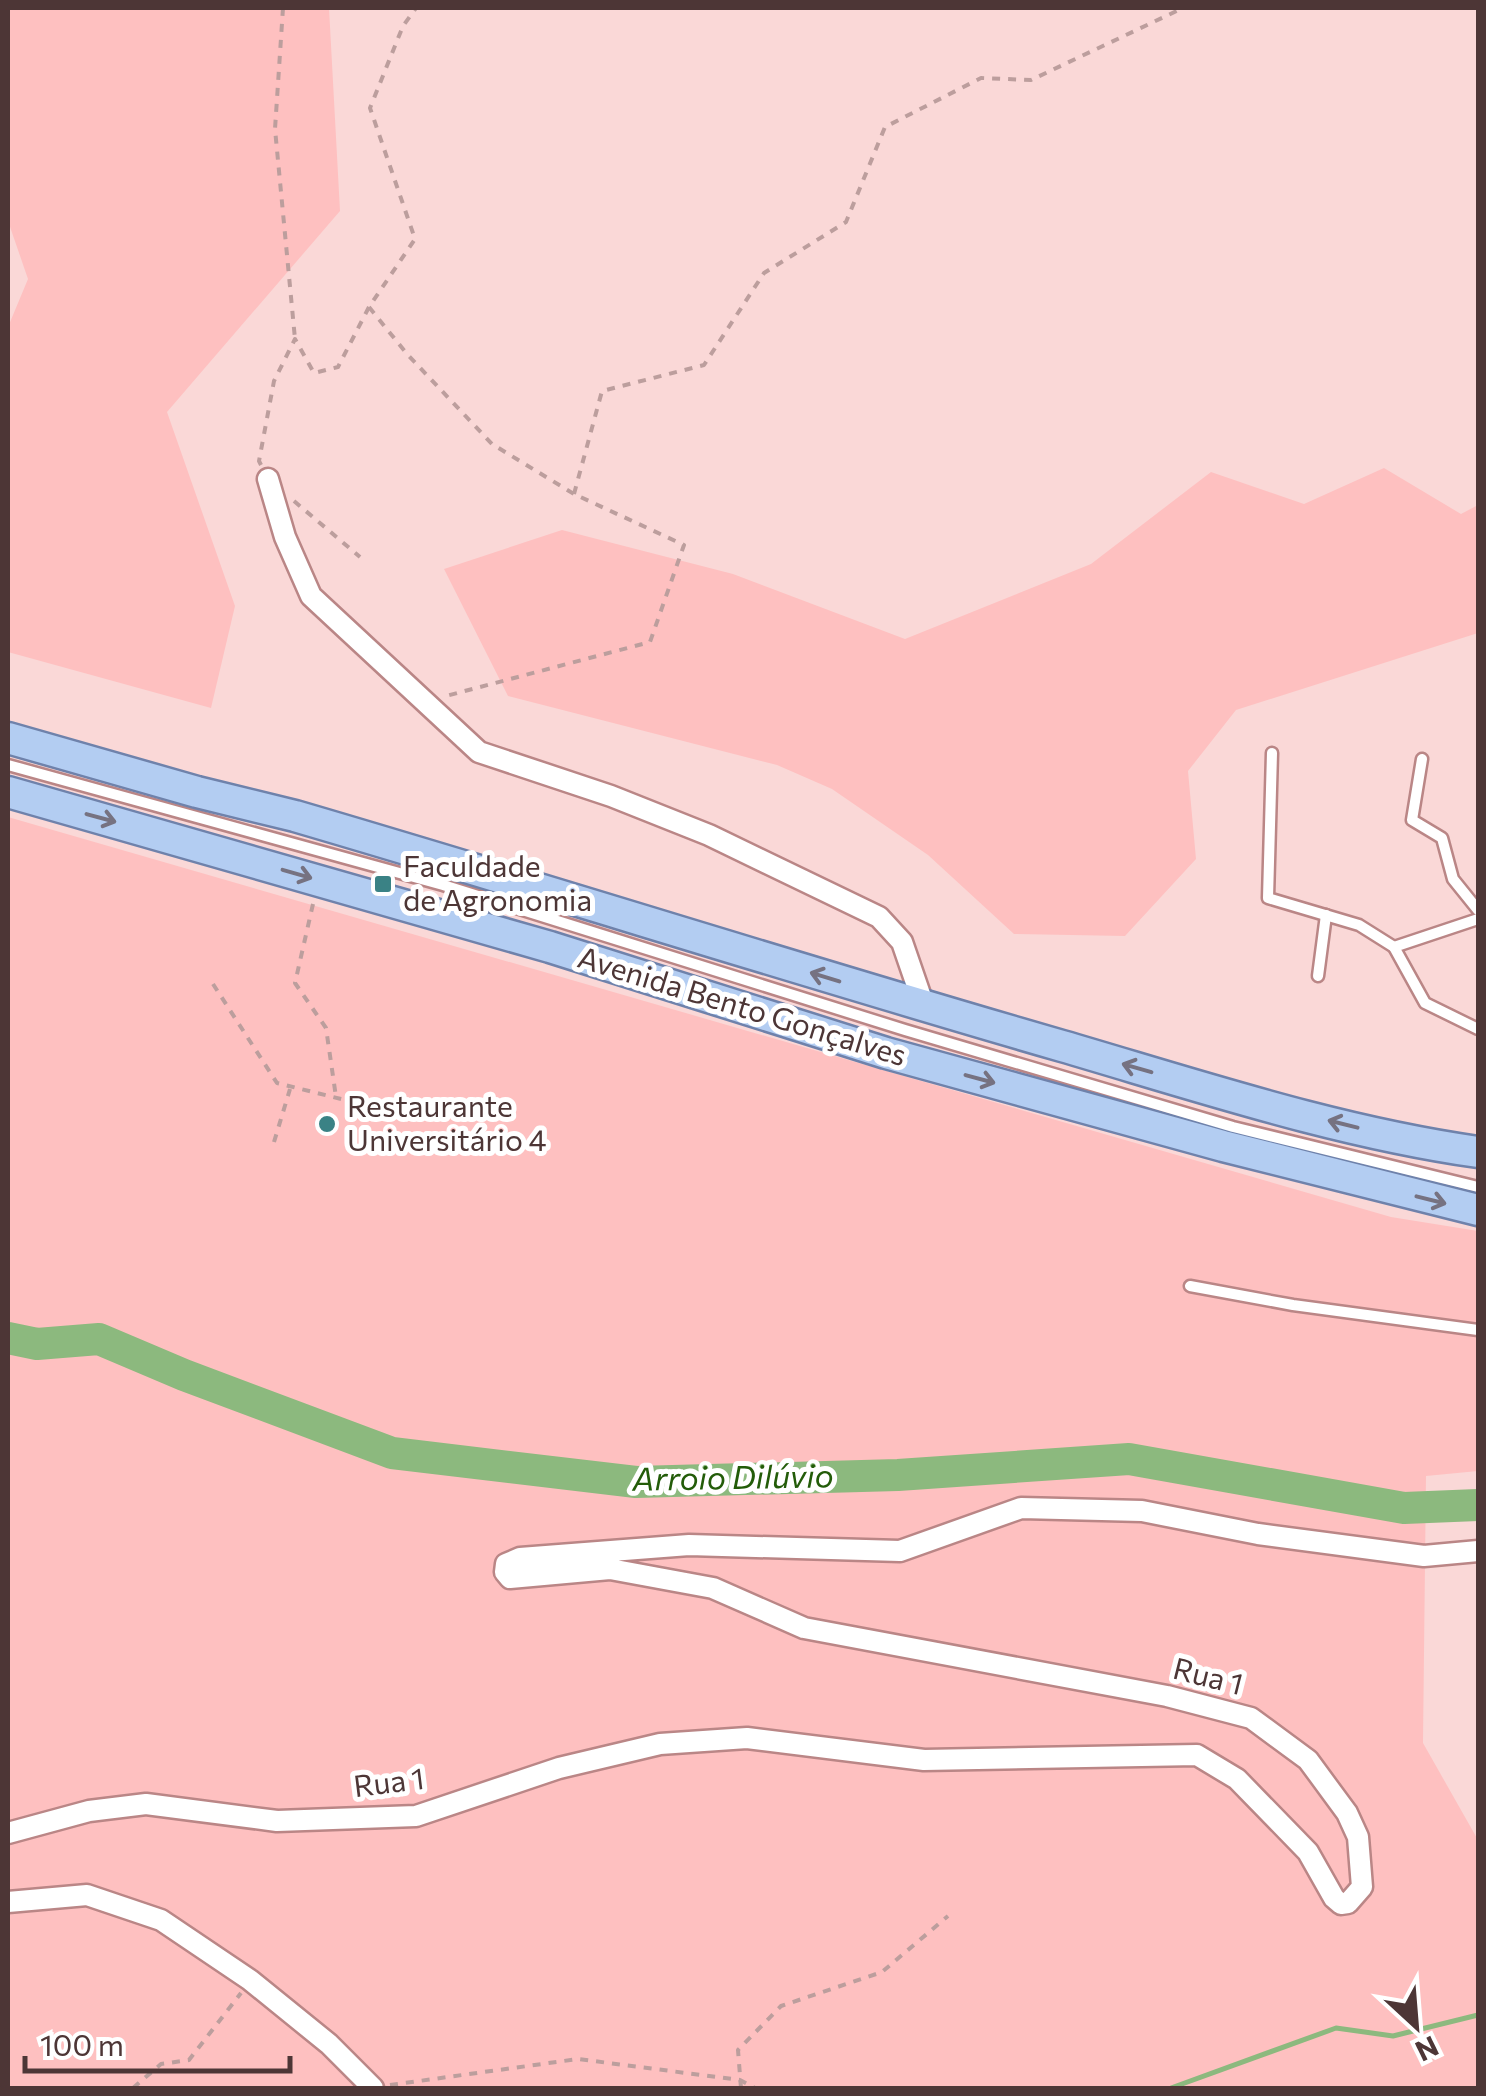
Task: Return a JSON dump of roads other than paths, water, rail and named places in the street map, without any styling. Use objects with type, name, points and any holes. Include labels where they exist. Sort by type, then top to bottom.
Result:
[{"type":"main road","name":"Avenida Bento Gonçalves","points":[[8,738],[295,816],[924,1006],[1171,1093],[1478,1152]]},
{"type":"main road","name":"Avenida Bento Gonçalves","points":[[22,796],[550,947],[886,1052],[1223,1146],[1478,1210]]},
{"type":"street","points":[[268,480],[285,537],[311,596],[479,752],[611,796],[709,835],[879,916],[902,942],[924,1006]]},
{"type":"street","name":"Rua 1","points":[[8,1834],[90,1811],[146,1804],[277,1821],[416,1816],[559,1768],[660,1744],[748,1738],[924,1760],[1197,1755],[1237,1779],[1308,1852],[1334,1898],[1348,1903],[1362,1887],[1358,1836],[1347,1813],[1308,1760],[1251,1718],[1167,1696],[804,1628],[712,1588],[610,1568],[510,1578],[504,1572],[506,1564],[520,1558],[689,1546],[900,1551],[1021,1508],[1142,1511],[1258,1534],[1424,1556],[1478,1552]]},
{"type":"street","points":[[8,1902],[87,1895],[161,1920],[250,1980],[330,2044],[373,2088]]},
{"type":"lane","points":[[1272,753],[1268,898],[1359,925],[1394,947],[1425,1003],[1478,1028]]},
{"type":"lane","points":[[1422,759],[1412,820],[1442,838],[1453,880],[1478,910]]},
{"type":"lane","points":[[8,765],[443,885],[905,1030],[1171,1093],[1251,1131],[1478,1187]]},
{"type":"lane","points":[[8,782],[22,796]]},
{"type":"lane","points":[[1318,976],[1326,915]]},
{"type":"lane","points":[[1394,947],[1478,919]]},
{"type":"lane","points":[[1190,1286],[1294,1305],[1478,1330]]},
{"type":"waterway","name":"Arroio Dilúvio","points":[[8,1338],[37,1344],[99,1339],[392,1453],[636,1482],[898,1475],[1129,1459],[1404,1508],[1478,1505]]},
{"type":"waterway","points":[[1171,2088],[1336,2028],[1393,2036],[1478,2015]]},
{"type":"place","name":"Faculdade de Agronomia","points":[[383,884]]},
{"type":"place","name":"Restaurante Universitário 4","points":[[327,1124]]}]
